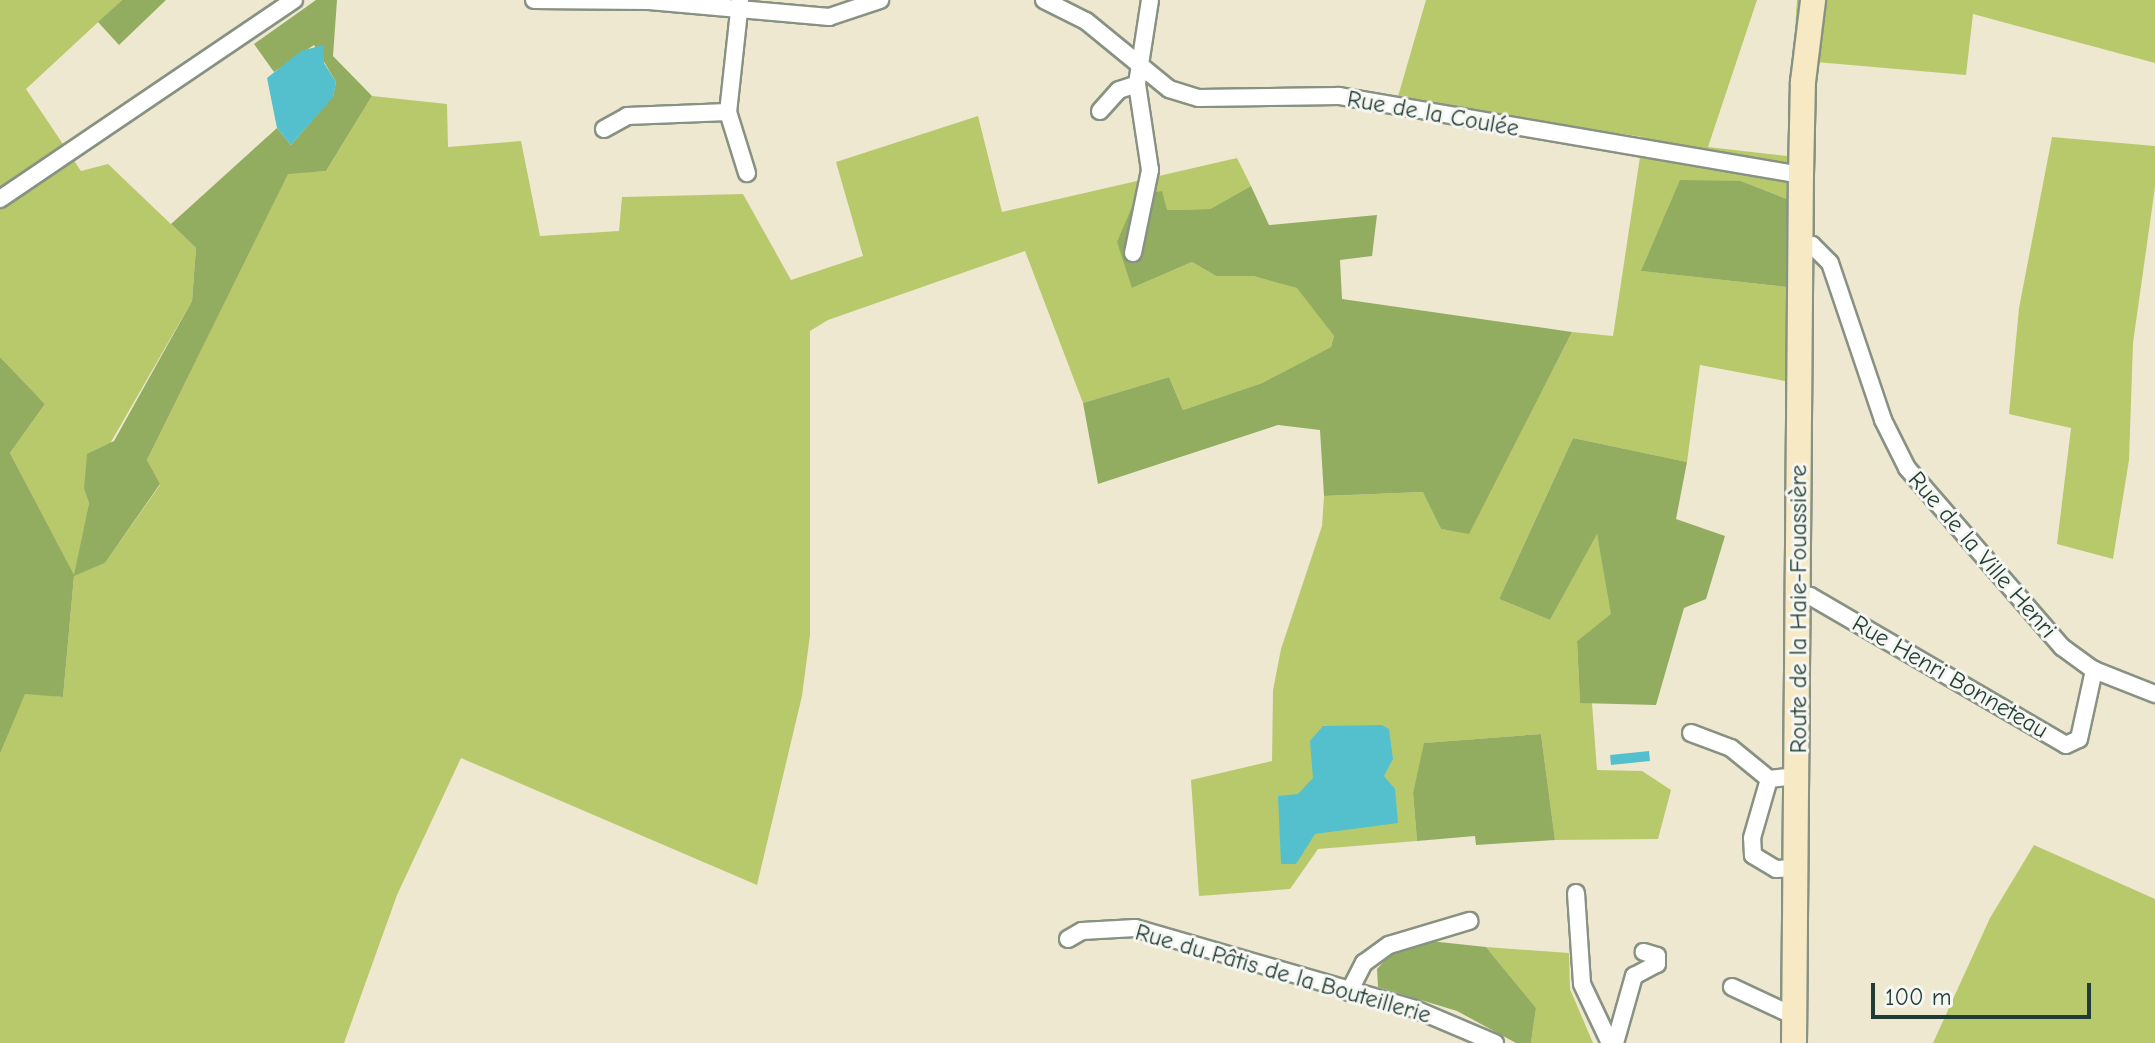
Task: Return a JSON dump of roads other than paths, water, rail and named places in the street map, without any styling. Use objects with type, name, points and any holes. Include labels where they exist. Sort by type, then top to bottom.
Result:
[{"type":"street","points":[[0,199],[294,0]]},
{"type":"street","points":[[534,0],[740,6],[829,17],[880,0]]},
{"type":"street","name":"Rue de la Coulée","points":[[1044,0],[1086,21],[1169,89],[1199,98],[1339,96],[1447,119],[1801,175]]},
{"type":"street","points":[[1133,253],[1150,170],[1137,84],[1150,0]]},
{"type":"street","name":"Route de la Haie-Fouassière","points":[[1794,1043],[1801,175],[1803,82],[1813,0]]},
{"type":"street","points":[[740,6],[729,70],[728,112],[747,173]]},
{"type":"street","points":[[1100,111],[1119,90],[1137,84]]},
{"type":"street","points":[[604,129],[627,116],[728,112]]},
{"type":"street","name":"Rue de la Ville Henri","points":[[1801,244],[1812,245],[1830,263],[1883,420],[1907,468],[2062,647],[2094,670],[2155,694]]},
{"type":"street","name":"Rue Henri Bonneteau","points":[[1799,594],[1810,596],[2066,745],[2079,739],[2094,670]]},
{"type":"street","points":[[1691,733],[1731,748],[1769,779],[1797,776]]},
{"type":"street","points":[[1769,779],[1752,838],[1753,855],[1776,869],[1796,868]]},
{"type":"street","points":[[1576,893],[1582,984],[1613,1043]]},
{"type":"street","points":[[1349,992],[1364,963],[1389,945],[1469,921]]},
{"type":"street","name":"Rue du Pâtis de la Bouteillerie","points":[[1068,939],[1082,931],[1135,928],[1415,1009],[1495,1043]]},
{"type":"street","points":[[1613,1043],[1634,976],[1657,964],[1657,956],[1644,952]]},
{"type":"street","points":[[1732,987],[1794,1016]]},
{"type":"water","points":[[323,45],[324,63],[336,82],[333,97],[291,145],[277,128],[267,78],[301,51]]},
{"type":"water","points":[[1382,725],[1389,729],[1393,759],[1384,776],[1395,789],[1398,823],[1315,834],[1296,864],[1281,864],[1278,796],[1298,794],[1313,778],[1310,741],[1323,726]]},
{"type":"water","points":[[1649,751],[1650,761],[1611,765],[1610,755]]}]
